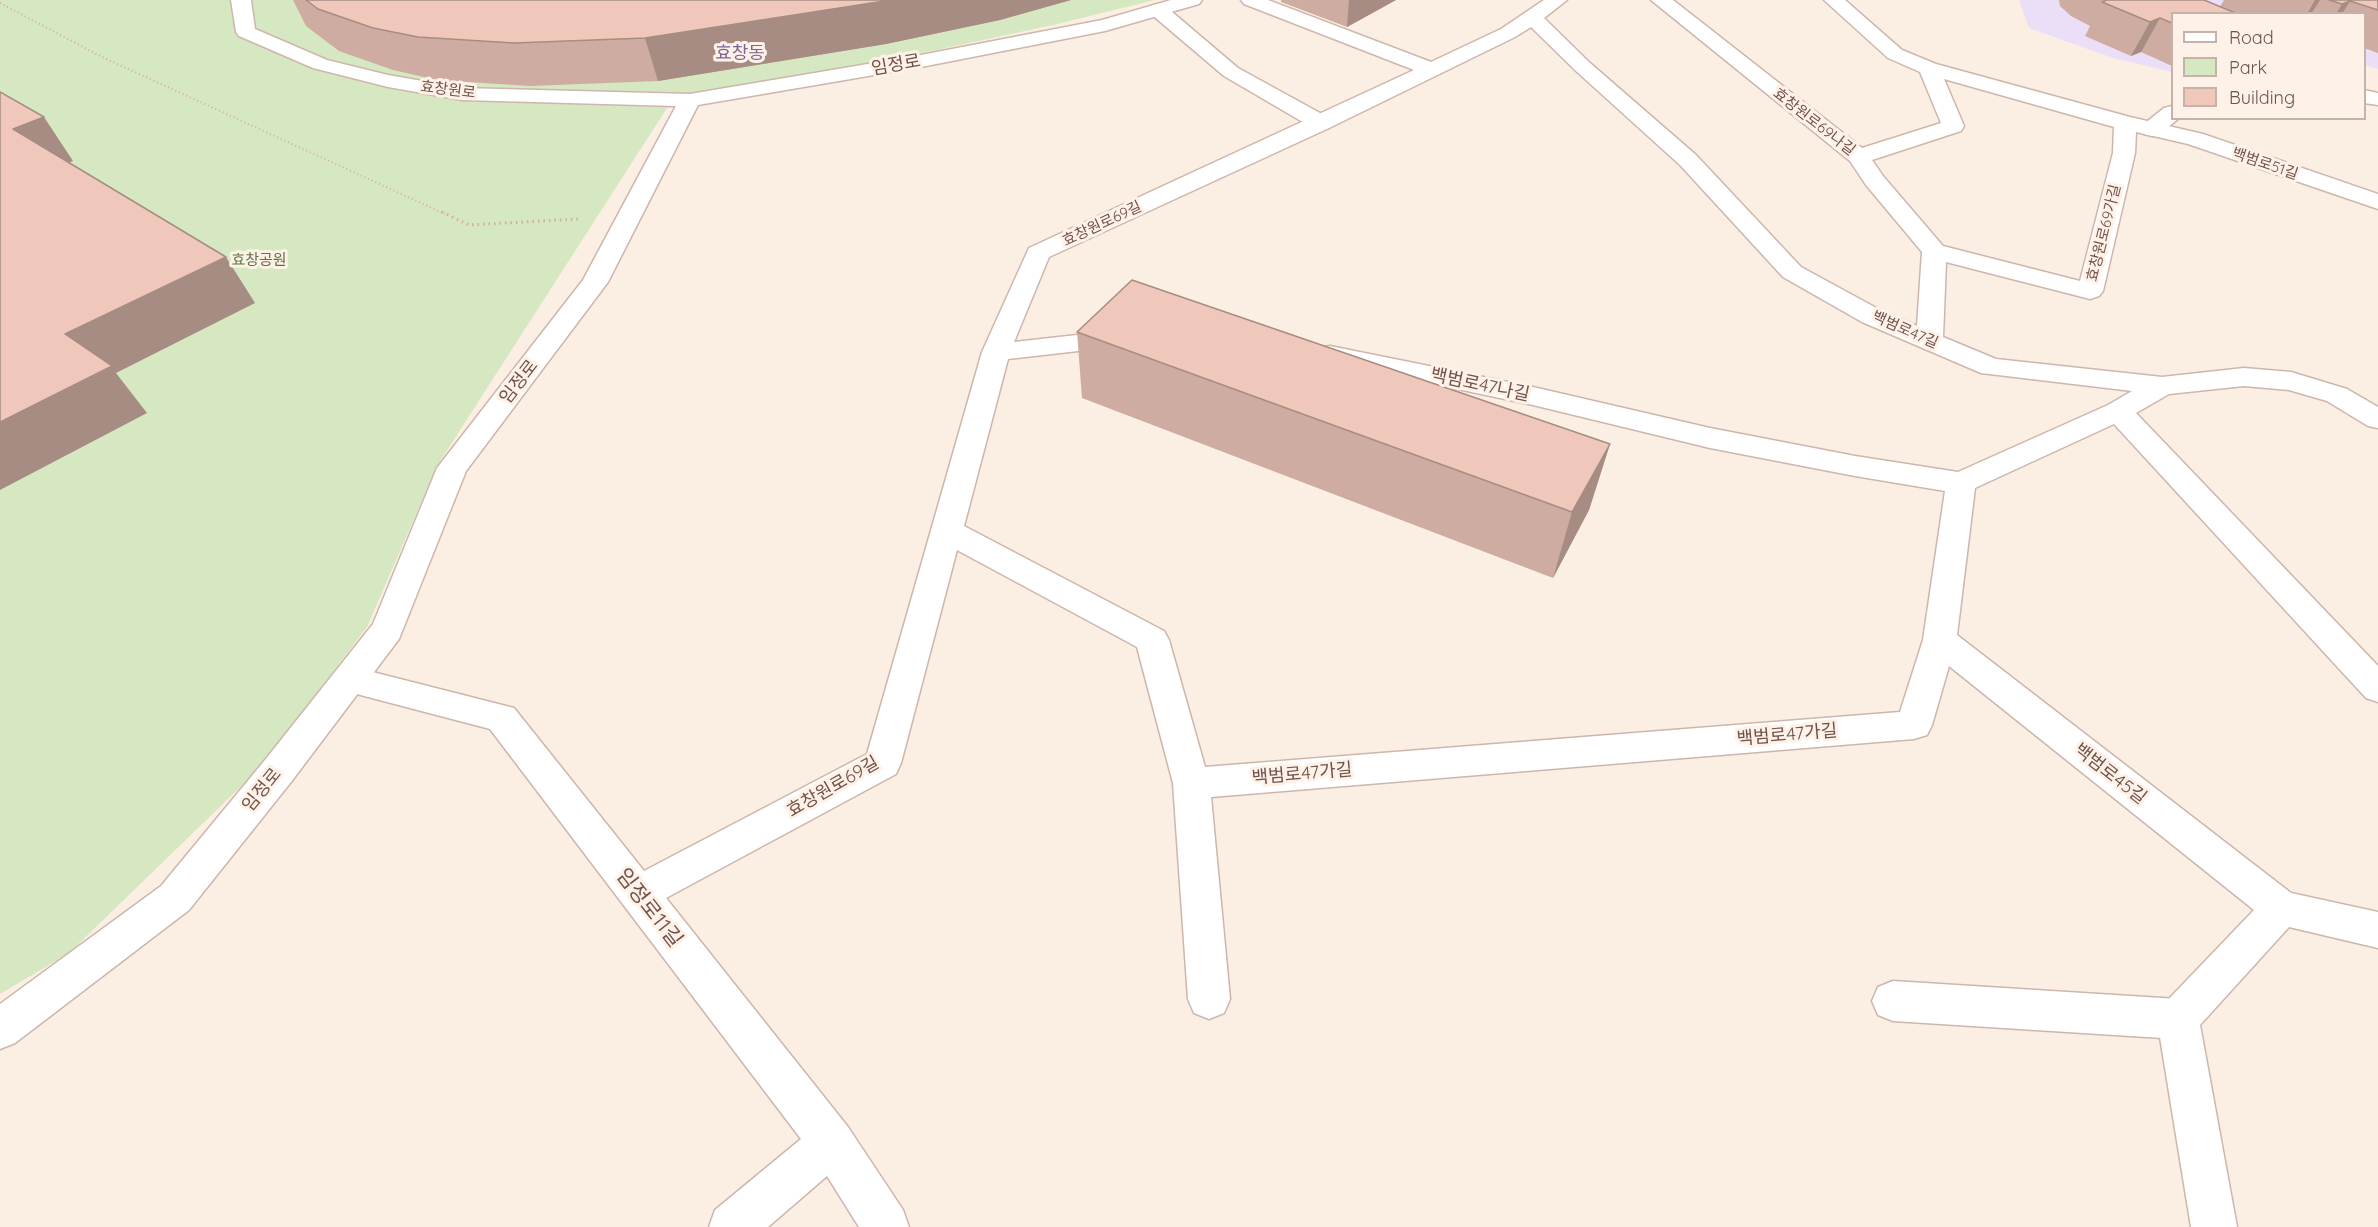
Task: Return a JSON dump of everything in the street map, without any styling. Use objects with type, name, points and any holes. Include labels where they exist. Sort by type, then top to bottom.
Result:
[{"type":"street","name":"효창원로","points":[[241,0],[246,32],[320,64],[388,81],[462,94],[690,100]]},
{"type":"street","name":"임정로","points":[[0,1029],[175,898],[387,630],[452,468],[595,282],[690,100],[921,61],[1105,25],[1192,0]]},
{"type":"street","points":[[1251,0],[1430,69]]},
{"type":"street","name":"효창원로69길","points":[[638,893],[883,763],[996,352],[1038,253],[1321,123],[1519,27],[1557,0]]},
{"type":"street","name":"효창원로69나길","points":[[1660,0],[1859,158],[1874,180],[1934,251]]},
{"type":"street","points":[[1834,0],[1895,54],[1929,68],[1953,126],[1859,158]]},
{"type":"street","points":[[1158,10],[1231,72],[1321,123]]},
{"type":"street","name":"백범로47길","points":[[1532,17],[1583,67],[1688,160],[1792,272],[1871,316],[1991,368],[2162,386],[2244,377],[2291,381],[2337,395],[2378,419]]},
{"type":"street","name":"백범로51길","points":[[1929,68],[2125,123],[2195,139],[2378,202]]},
{"type":"street","points":[[2152,129],[2171,114]]},
{"type":"street","name":"효창원로69가길","points":[[1934,251],[2090,291],[2124,153],[2125,123]]},
{"type":"street","points":[[1929,341],[1934,251]]},
{"type":"street","points":[[996,352],[1148,335]]},
{"type":"street","name":"백범로47나길","points":[[1299,348],[1533,396],[1710,438],[1855,466],[1961,483]]},
{"type":"street","points":[[1961,483],[2118,411],[2162,386]]},
{"type":"street","points":[[2118,411],[2378,688]]},
{"type":"street","name":"백범로47가길","points":[[1191,783],[1914,725],[1940,640],[1961,483]]},
{"type":"street","points":[[947,531],[1152,640],[1191,783],[1209,999]]},
{"type":"street","name":"백범로45길","points":[[1940,640],[2281,908],[2378,930]]},
{"type":"street","name":"임정로11길","points":[[349,679],[502,718],[832,1143],[886,1227]]},
{"type":"street","points":[[2178,1018],[2281,908]]},
{"type":"street","points":[[1893,1001],[2178,1018]]},
{"type":"street","points":[[2178,1018],[2214,1227]]},
{"type":"street","points":[[732,1227],[832,1143]]},
{"type":"path","points":[[0,3],[102,57],[469,225],[631,216]]},
{"type":"shaded area","points":[[2019,0],[2378,0],[2378,69],[2366,65],[2366,12],[2171,12],[2171,72],[2113,58],[2029,28]]},
{"type":"green space","name":"효창공원","points":[[0,0],[1155,0],[1053,25],[667,108],[437,466],[367,627],[260,768],[69,953],[0,994]]},
{"type":"building","points":[[306,0],[891,0],[645,38],[514,43],[418,37],[373,28],[318,9]]},
{"type":"building","points":[[2107,0],[2204,0],[2233,12],[2171,12],[2171,23],[2160,18],[2150,22],[2102,2]]},
{"type":"building","points":[[2329,0],[2378,0],[2378,10],[2350,1],[2342,4]]},
{"type":"building","points":[[0,92],[44,117],[13,129],[226,257],[65,334],[112,366],[0,422]]},
{"type":"building","points":[[1132,280],[1610,444],[1572,512],[1077,332]]},
{"type":"district","name":"효창동","points":[[740,54]]}]
